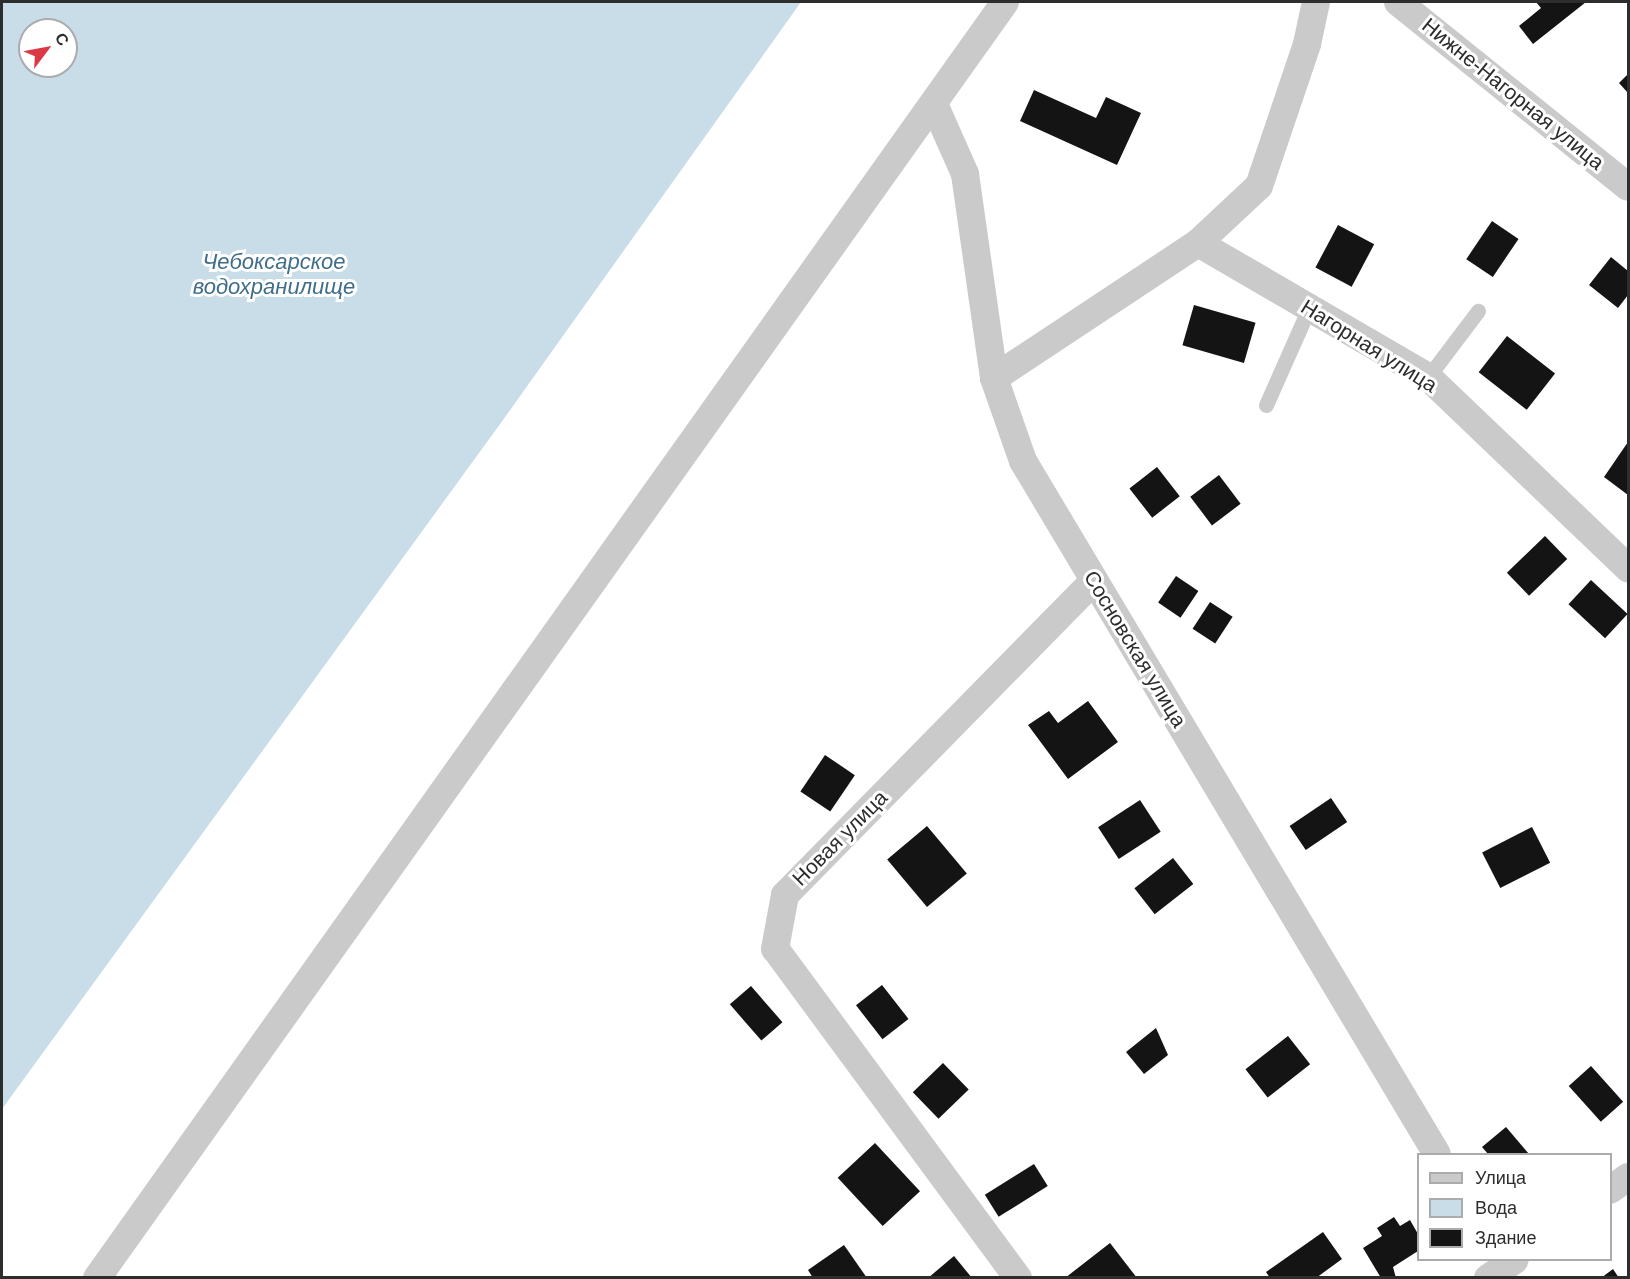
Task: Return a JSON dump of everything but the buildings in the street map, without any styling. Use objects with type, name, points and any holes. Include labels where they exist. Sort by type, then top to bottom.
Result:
[{"type":"street","points":[[97,1278],[1005,2]]},
{"type":"street","points":[[994,378],[1198,243],[1259,186],[1307,44],[1316,2]]},
{"type":"street","name":"Нижне-Нагорная улица","points":[[1398,2],[1629,187]]},
{"type":"street","name":"Сосновская улица","points":[[934,104],[965,174],[994,378],[1023,461],[1436,1153]]},
{"type":"street","name":"Нагорная улица","points":[[1198,243],[1428,377],[1629,568]]},
{"type":"street","name":"Новая улица","points":[[1018,1278],[775,949],[784,895],[1094,581]]},
{"type":"street","points":[[1612,1189],[1629,1177]]},
{"type":"lane","points":[[1266,405],[1309,308]]},
{"type":"lane","points":[[1428,377],[1478,311]]},
{"type":"water","name":"Чебоксарское водохранилище","points":[[2,2],[801,2],[503,420],[2,1109]]}]
